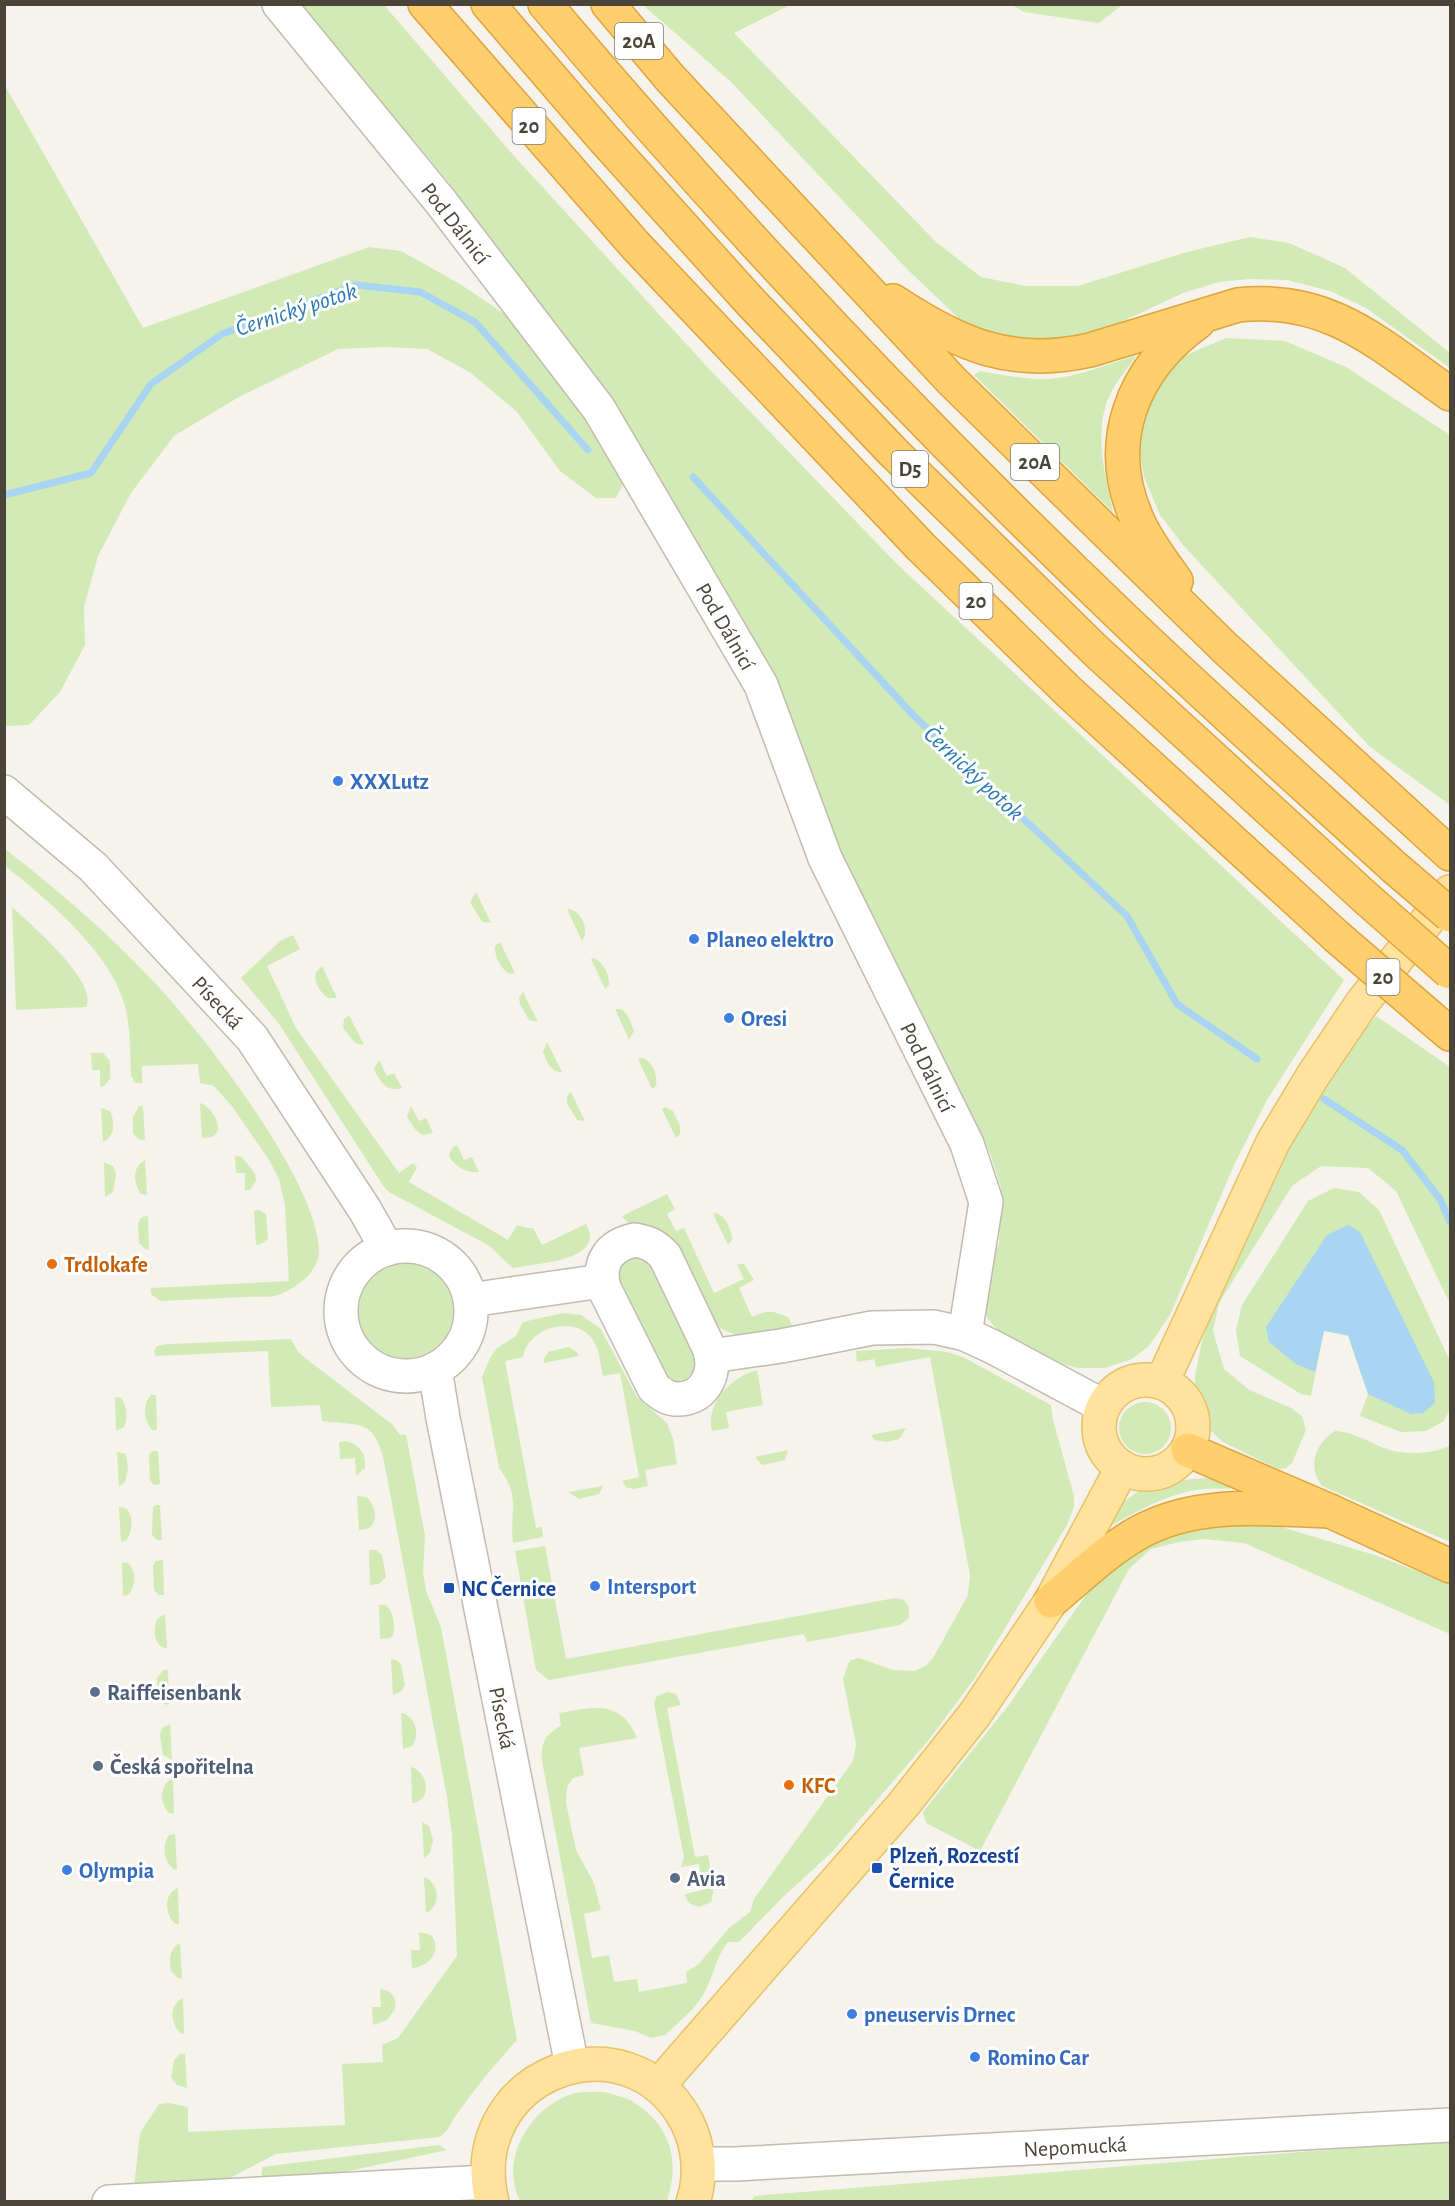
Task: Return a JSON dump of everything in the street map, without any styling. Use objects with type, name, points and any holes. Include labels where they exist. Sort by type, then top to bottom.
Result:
[{"type":"highway","name":"20","points":[[425,4],[636,246],[921,547],[1069,692],[1335,936],[1440,1026]]},
{"type":"highway","name":"D5","points":[[488,4],[603,138],[746,297],[891,451],[1095,650],[1450,972]]},
{"type":"highway","name":"D5","points":[[545,4],[638,114],[776,265],[921,418],[1124,618],[1234,722],[1450,915]]},
{"type":"highway","name":"20A","points":[[608,4],[670,78],[952,381],[1225,648],[1450,854]]},
{"type":"highway","points":[[849,272],[951,336],[975,346],[1021,356],[1067,355],[1090,350],[1220,309],[1247,304],[1275,303],[1314,310],[1352,327],[1450,394]]},
{"type":"highway","points":[[1220,309],[1185,331],[1167,347],[1141,383],[1126,421],[1123,463],[1125,483],[1138,522],[1178,584],[1225,648]]},
{"type":"highway","points":[[1188,1450],[1450,1566]]},
{"type":"highway","points":[[1051,1601],[1115,1548],[1136,1534],[1175,1517],[1221,1508],[1330,1511]]},
{"type":"main road","points":[[1162,1382],[1273,1142],[1314,1074],[1362,1003],[1450,892]]},
{"type":"main road","points":[[1149,1379],[1162,1382],[1177,1390],[1187,1403],[1193,1418],[1193,1435],[1188,1450],[1178,1462],[1166,1470],[1151,1474],[1136,1474],[1122,1468],[1103,1448],[1099,1434],[1099,1419],[1103,1406],[1111,1394],[1122,1386],[1135,1380],[1149,1379]]},
{"type":"main road","points":[[658,2086],[903,1805],[975,1714],[1051,1601],[1122,1468]]},
{"type":"main road","points":[[490,2192],[489,2150],[499,2121],[518,2095],[543,2077],[572,2066],[603,2064],[632,2071],[658,2086],[679,2108],[693,2134],[699,2164],[697,2192],[693,2202]]},
{"type":"street","name":"Pod Dálnicí","points":[[279,4],[441,202],[599,409],[761,686],[825,858],[966,1144],[986,1202],[964,1334]]},
{"type":"street","name":"Písecká","points":[[4,792],[93,867],[252,1038],[365,1210],[387,1249]]},
{"type":"street","points":[[635,1240],[648,1242],[658,1248],[665,1256],[711,1356],[713,1366],[711,1376],[704,1388],[694,1395],[674,1399],[666,1397],[654,1388],[602,1281],[605,1258],[613,1248],[635,1240]]},
{"type":"street","points":[[413,1245],[435,1252],[452,1264],[464,1281],[470,1300],[471,1321],[464,1340],[452,1357],[435,1369],[415,1376],[395,1375],[375,1368],[359,1356],[346,1337],[341,1315],[343,1292],[353,1272],[370,1256],[387,1249],[413,1245]]},
{"type":"street","points":[[470,1300],[602,1281]]},
{"type":"street","points":[[711,1356],[781,1346],[872,1328],[934,1327],[964,1334],[1103,1406]]},
{"type":"street","name":"Písecká","points":[[435,1369],[572,2066]]},
{"type":"street","name":"Nepomucká","points":[[699,2164],[736,2164],[1450,2125]]},
{"type":"street","points":[[109,2202],[490,2192]]},
{"type":"green space","points":[[1122,4],[1099,23],[1024,12],[1012,5]]},
{"type":"green space","points":[[300,5],[384,5],[515,157],[711,371],[897,564],[1344,980],[1267,1100],[1234,1165],[1170,1315],[1149,1346],[1132,1359],[1105,1368],[1078,1368],[1047,1360],[1000,1333],[988,1319],[981,1303],[983,1279],[999,1244],[1001,1188],[990,1153],[842,865],[620,423],[448,181]]},
{"type":"green space","points":[[643,5],[790,5],[734,33],[936,242],[981,277],[1026,286],[1078,286],[1187,252],[1250,237],[1289,243],[1345,268],[1450,353],[1450,368],[1366,308],[1330,291],[1287,280],[1249,279],[1219,282],[1183,293],[1108,328],[1057,345],[1017,344],[968,327],[907,269],[730,81]]},
{"type":"green space","points":[[4,84],[143,328],[369,247],[401,251],[460,284],[506,315],[586,404],[605,439],[623,484],[616,498],[596,498],[560,471],[517,412],[471,373],[427,349],[388,347],[338,349],[239,397],[174,436],[131,493],[98,556],[84,607],[85,645],[60,692],[29,725],[5,726]]},
{"type":"green space","points":[[1226,338],[1285,341],[1346,367],[1450,435],[1450,805],[1370,747],[1184,546],[1160,515],[1144,477],[1137,435],[1145,394],[1179,358]]},
{"type":"green space","points":[[1137,355],[1115,385],[1103,415],[1101,431],[1103,464],[1113,512],[974,375],[980,371],[1024,378],[1050,379],[1083,372]]},
{"type":"green space","points":[[5,849],[82,912],[154,982],[200,1036],[254,1109],[300,1187],[314,1221],[318,1258],[311,1272],[296,1285],[278,1295],[267,1297],[160,1301],[151,1294],[151,1288],[289,1281],[285,1206],[279,1179],[269,1160],[231,1105],[214,1086],[200,1083],[198,1064],[142,1066],[142,1083],[135,1083],[131,1076],[128,1021],[117,984],[75,927],[5,866]]},
{"type":"green space","points":[[476,892],[491,923],[482,922],[470,902]]},
{"type":"green space","points":[[12,907],[47,939],[73,969],[88,996],[86,1007],[16,1010]]},
{"type":"green space","points":[[567,909],[576,912],[583,921],[585,931],[582,941]]},
{"type":"green space","points":[[293,935],[300,949],[267,966],[296,1028],[399,1173],[413,1163],[417,1167],[409,1182],[508,1240],[517,1225],[533,1228],[542,1245],[586,1224],[590,1236],[587,1246],[579,1253],[566,1258],[514,1268],[488,1245],[389,1192],[384,1187],[279,1024],[241,978],[280,941]]},
{"type":"green space","points":[[500,942],[515,973],[507,972],[499,962],[495,946]]},
{"type":"green space","points":[[594,958],[600,962],[607,973],[609,985],[605,989],[591,959]]},
{"type":"green space","points":[[322,966],[337,998],[328,998],[318,987],[315,979],[316,972]]},
{"type":"green space","points":[[523,992],[538,1022],[529,1020],[520,1004],[519,998]]},
{"type":"green space","points":[[615,1009],[621,1009],[630,1022],[634,1031],[629,1040]]},
{"type":"green space","points":[[349,1015],[364,1045],[355,1043],[343,1028],[344,1019]]},
{"type":"green space","points":[[1376,1016],[1450,1067],[1450,1304],[1396,1191],[1368,1168],[1321,1166],[1292,1186],[1219,1303],[1213,1331],[1224,1369],[1249,1390],[1291,1408],[1302,1416],[1306,1430],[1292,1463],[1286,1468],[1278,1469],[1223,1442],[1210,1430],[1195,1391],[1195,1376],[1201,1346],[1213,1301],[1276,1166],[1327,1077]]},
{"type":"green space","points":[[547,1042],[562,1072],[558,1072],[548,1063],[543,1052]]},
{"type":"green space","points":[[91,1053],[103,1053],[110,1061],[110,1079],[104,1086],[100,1087],[100,1070],[92,1070]]},
{"type":"green space","points":[[642,1058],[649,1062],[655,1073],[656,1086],[652,1089],[638,1059]]},
{"type":"green space","points":[[379,1060],[387,1076],[394,1073],[402,1088],[388,1088],[382,1082],[374,1069]]},
{"type":"green space","points":[[571,1092],[585,1121],[577,1120],[567,1103],[567,1096]]},
{"type":"green space","points":[[200,1103],[208,1108],[216,1118],[218,1131],[213,1137],[202,1138]]},
{"type":"green space","points":[[139,1106],[143,1106],[145,1140],[140,1140],[133,1134],[133,1117]]},
{"type":"green space","points":[[411,1106],[419,1121],[426,1118],[433,1133],[422,1135],[415,1129],[407,1117]]},
{"type":"green space","points":[[665,1107],[673,1111],[680,1126],[680,1134],[676,1138],[662,1109]]},
{"type":"green space","points":[[101,1108],[110,1111],[113,1120],[112,1133],[103,1142]]},
{"type":"green space","points":[[457,1145],[464,1160],[472,1157],[479,1172],[465,1170],[453,1162],[449,1154]]},
{"type":"green space","points":[[235,1156],[242,1157],[255,1174],[256,1181],[250,1190],[245,1190],[245,1173],[236,1173]]},
{"type":"green space","points":[[145,1160],[147,1195],[141,1194],[135,1180],[138,1167]]},
{"type":"green space","points":[[104,1162],[113,1166],[116,1174],[113,1192],[105,1197]]},
{"type":"green space","points":[[1334,1188],[1359,1192],[1379,1210],[1450,1361],[1450,1409],[1444,1421],[1426,1431],[1401,1432],[1360,1416],[1368,1394],[1348,1336],[1324,1331],[1311,1396],[1301,1394],[1240,1356],[1236,1330],[1242,1305],[1308,1201]]},
{"type":"green space","points":[[667,1194],[675,1209],[667,1214],[676,1231],[684,1228],[714,1293],[744,1279],[737,1264],[744,1264],[754,1280],[739,1288],[752,1317],[774,1312],[788,1317],[793,1327],[797,1325],[800,1330],[748,1336],[738,1335],[719,1327],[622,1216]]},
{"type":"green space","points":[[259,1210],[266,1214],[268,1239],[256,1245],[254,1211]]},
{"type":"green space","points":[[716,1213],[723,1217],[730,1228],[732,1240],[728,1245],[713,1214]]},
{"type":"green space","points":[[148,1216],[149,1250],[139,1243],[138,1223],[142,1217]]},
{"type":"green space","points":[[635,1257],[642,1258],[650,1266],[694,1357],[695,1370],[686,1379],[676,1382],[666,1376],[620,1282],[619,1273],[622,1266],[627,1260]]},
{"type":"green space","points":[[406,1264],[424,1268],[439,1278],[449,1293],[453,1311],[449,1329],[439,1344],[424,1354],[406,1358],[388,1354],[373,1344],[363,1329],[359,1311],[363,1293],[373,1278],[388,1268]]},
{"type":"green space","points":[[563,1313],[581,1315],[600,1328],[637,1397],[667,1423],[673,1439],[677,1464],[645,1470],[648,1486],[634,1489],[626,1487],[622,1481],[639,1477],[620,1373],[603,1376],[597,1348],[585,1332],[575,1327],[564,1326],[543,1332],[534,1338],[523,1357],[505,1361],[536,1528],[542,1527],[543,1537],[513,1543],[512,1497],[506,1479],[499,1468],[482,1377],[497,1348],[516,1336],[523,1322]]},
{"type":"green space","points":[[291,1339],[298,1352],[393,1425],[400,1435],[406,1434],[425,1536],[423,1572],[426,1591],[441,1627],[517,2040],[439,2137],[276,2154],[224,2181],[134,2186],[140,2133],[159,2104],[169,2103],[188,2107],[188,2132],[345,2125],[342,2064],[383,2062],[382,2045],[398,2038],[457,1956],[452,1834],[447,1797],[384,1461],[375,1437],[362,1426],[322,1421],[320,1405],[271,1407],[268,1351],[155,1356],[154,1351],[157,1346],[168,1344]]},
{"type":"green space","points":[[568,1347],[577,1352],[579,1356],[544,1363],[548,1352]]},
{"type":"green space","points":[[907,1348],[947,1352],[963,1357],[1051,1405],[1074,1496],[1074,1507],[1067,1525],[975,1678],[927,1742],[832,1852],[739,1942],[728,1942],[720,1954],[704,1993],[691,2010],[665,2035],[651,2038],[635,2031],[591,2023],[542,1761],[545,1740],[551,1732],[561,1726],[559,1713],[594,1708],[605,1709],[614,1711],[630,1725],[637,1738],[579,1748],[584,1775],[573,1778],[567,1787],[566,1803],[576,1850],[594,1883],[601,1910],[584,1914],[592,1958],[609,1955],[614,1982],[637,1979],[639,1992],[687,1983],[686,1972],[698,1965],[729,1928],[750,1912],[754,1899],[853,1761],[856,1744],[843,1679],[848,1664],[851,1660],[859,1658],[893,1670],[915,1671],[927,1665],[968,1595],[970,1575],[930,1357],[876,1367],[874,1359],[857,1362],[856,1351]]},
{"type":"green space","points":[[757,1370],[763,1405],[726,1412],[729,1428],[712,1431],[713,1411],[722,1393],[738,1378]]},
{"type":"green space","points":[[151,1395],[156,1395],[157,1430],[152,1430],[146,1418],[146,1403]]},
{"type":"green space","points":[[115,1397],[121,1398],[126,1408],[124,1427],[116,1431]]},
{"type":"green space","points":[[1140,1402],[1150,1402],[1164,1409],[1171,1428],[1164,1447],[1150,1454],[1140,1454],[1130,1450],[1123,1443],[1119,1433],[1119,1423],[1123,1413],[1130,1406]]},
{"type":"green space","points":[[906,1428],[899,1439],[887,1442],[875,1440],[871,1435]]},
{"type":"green space","points":[[1335,1431],[1351,1434],[1386,1449],[1401,1452],[1430,1452],[1450,1446],[1450,1542],[1322,1486],[1315,1471],[1315,1456],[1322,1442]]},
{"type":"green space","points":[[346,1441],[358,1447],[364,1458],[365,1468],[356,1476],[355,1458],[340,1459],[339,1442]]},
{"type":"green space","points":[[788,1450],[785,1460],[762,1465],[755,1457]]},
{"type":"green space","points":[[152,1451],[158,1451],[160,1484],[154,1485],[150,1480],[149,1455]]},
{"type":"green space","points":[[117,1452],[126,1454],[128,1470],[125,1482],[119,1487]]},
{"type":"green space","points":[[1208,1478],[1240,1488],[1202,1489],[1177,1494],[1106,1527],[1119,1505],[1139,1491],[1162,1488],[1183,1480]]},
{"type":"green space","points":[[603,1486],[599,1494],[579,1499],[568,1492]]},
{"type":"green space","points":[[357,1496],[366,1497],[375,1512],[373,1523],[366,1529],[359,1530]]},
{"type":"green space","points":[[160,1505],[162,1540],[157,1540],[152,1535],[153,1507]]},
{"type":"green space","points":[[119,1507],[126,1508],[132,1524],[126,1541],[121,1542]]},
{"type":"green space","points":[[1187,1521],[1268,1523],[1378,1556],[1450,1584],[1450,1634],[1244,1543],[1204,1539],[1151,1549],[1129,1569],[980,1851],[926,1823],[923,1812],[1008,1706],[1102,1572]]},
{"type":"green space","points":[[545,1546],[566,1659],[895,1598],[904,1600],[909,1607],[909,1618],[900,1625],[807,1642],[804,1634],[549,1680],[536,1670],[515,1551]]},
{"type":"green space","points":[[369,1550],[376,1550],[382,1555],[386,1577],[379,1584],[370,1585]]},
{"type":"green space","points":[[163,1560],[164,1595],[159,1595],[154,1590],[153,1565],[156,1561]]},
{"type":"green space","points":[[122,1562],[128,1563],[131,1567],[134,1579],[131,1591],[128,1595],[123,1596]]},
{"type":"green space","points":[[379,1605],[386,1605],[392,1615],[394,1631],[390,1638],[380,1639]]},
{"type":"green space","points":[[165,1614],[167,1649],[159,1644],[155,1632],[157,1619]]},
{"type":"green space","points":[[391,1659],[401,1664],[405,1686],[393,1695]]},
{"type":"green space","points":[[163,1670],[168,1670],[169,1705],[164,1704],[158,1696],[157,1678]]},
{"type":"green space","points":[[667,1692],[676,1694],[681,1705],[667,1708],[695,1857],[708,1855],[714,1888],[711,1902],[700,1907],[690,1903],[685,1894],[703,1890],[699,1864],[681,1867],[684,1857],[654,1704],[656,1697]]},
{"type":"green space","points":[[401,1713],[410,1718],[416,1732],[412,1746],[403,1749]]},
{"type":"green space","points":[[170,1724],[172,1760],[163,1755],[160,1735],[162,1728]]},
{"type":"green space","points":[[411,1767],[421,1774],[426,1786],[423,1797],[412,1803]]},
{"type":"green space","points":[[173,1778],[174,1814],[169,1813],[162,1799],[165,1785]]},
{"type":"green space","points":[[422,1822],[429,1826],[433,1840],[430,1853],[424,1858]]},
{"type":"green space","points":[[175,1834],[177,1870],[173,1869],[167,1861],[165,1852],[165,1843],[169,1835]]},
{"type":"green space","points":[[424,1877],[433,1884],[437,1895],[431,1910],[426,1913]]},
{"type":"green space","points":[[178,1888],[179,1924],[175,1924],[169,1915],[167,1904],[170,1894]]},
{"type":"green space","points":[[419,1932],[431,1935],[435,1952],[424,1965],[412,1968],[411,1950],[420,1950]]},
{"type":"green space","points":[[180,1943],[182,1979],[171,1971],[170,1963],[172,1952]]},
{"type":"green space","points":[[380,1989],[393,1995],[395,2009],[387,2020],[373,2025],[372,2007],[381,2007]]},
{"type":"green space","points":[[183,1998],[184,2034],[177,2029],[172,2014],[175,2005]]},
{"type":"green space","points":[[180,2054],[185,2054],[187,2088],[177,2085],[171,2078],[174,2060]]},
{"type":"green space","points":[[604,2092],[635,2103],[647,2112],[664,2134],[669,2146],[673,2172],[667,2201],[520,2201],[514,2185],[513,2169],[522,2137],[532,2123],[543,2111],[572,2094]]},
{"type":"green space","points":[[1450,2140],[1450,2201],[751,2202],[754,2196]]},
{"type":"green space","points":[[439,2145],[447,2150],[344,2172],[273,2178],[262,2176],[262,2167]]},
{"type":"water","points":[[1348,1225],[1360,1232],[1434,1382],[1435,1403],[1423,1413],[1411,1414],[1368,1394],[1348,1335],[1324,1331],[1315,1372],[1296,1364],[1269,1342],[1266,1327],[1327,1235]]},
{"type":"waterway","name":"Černický potok","points":[[4,495],[91,473],[151,384],[222,334],[356,285],[420,292],[475,322],[588,450]]},
{"type":"waterway","name":"Černický potok","points":[[693,477],[915,717],[1127,916],[1177,1004],[1257,1059]]},
{"type":"waterway","name":"Černický potok","points":[[1324,1099],[1402,1150],[1440,1199],[1450,1222]]},
{"type":"place","name":"XXXLutz","points":[[338,781]]},
{"type":"place","name":"Planeo elektro","points":[[694,939]]},
{"type":"place","name":"Oresi","points":[[729,1018]]},
{"type":"place","name":"Trdlokafe","points":[[52,1264]]},
{"type":"place","name":"Intersport","points":[[595,1586]]},
{"type":"place","name":"NC Černice","points":[[449,1588]]},
{"type":"place","name":"Raiffeisenbank","points":[[95,1692]]},
{"type":"place","name":"Česká spořitelna","points":[[98,1766]]},
{"type":"place","name":"KFC","points":[[789,1785]]},
{"type":"place","name":"Plzeň, Rozcestí Černice","points":[[877,1868]]},
{"type":"place","name":"Olympia","points":[[67,1870]]},
{"type":"place","name":"Avia","points":[[675,1878]]},
{"type":"place","name":"pneuservis Drnec","points":[[852,2014]]},
{"type":"place","name":"Romino Car","points":[[975,2057]]}]
